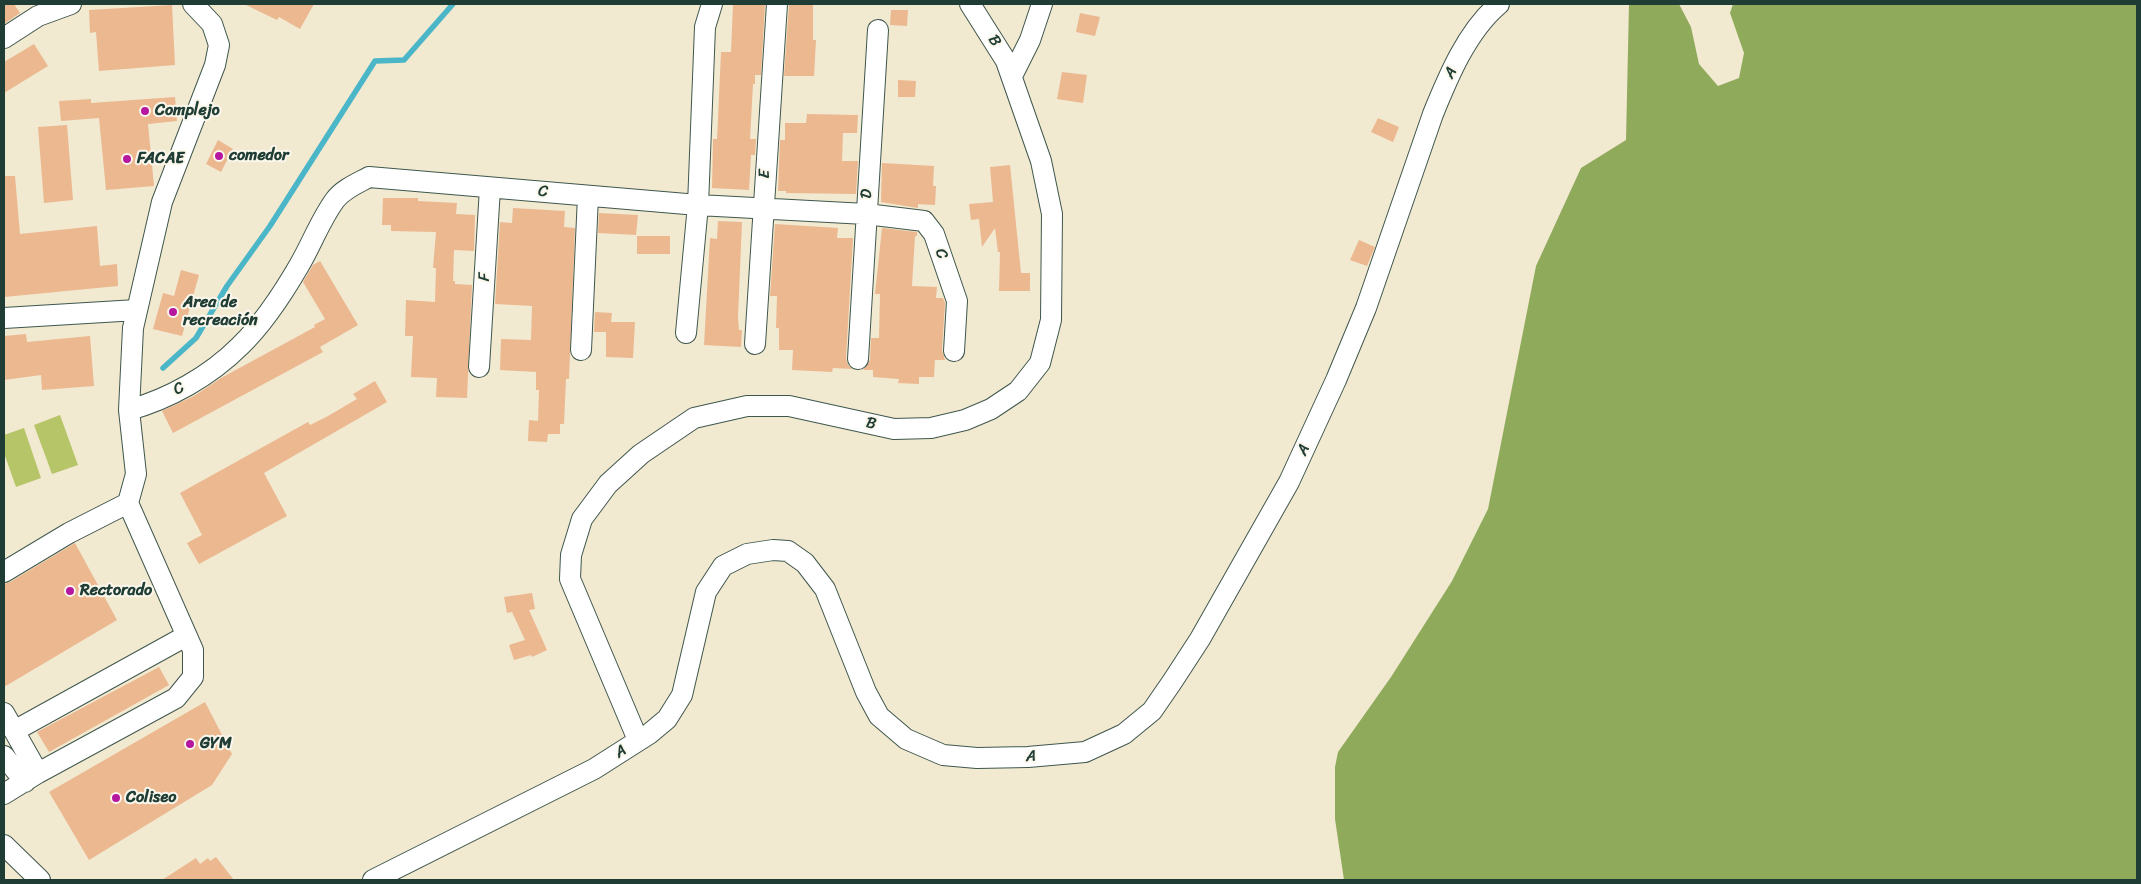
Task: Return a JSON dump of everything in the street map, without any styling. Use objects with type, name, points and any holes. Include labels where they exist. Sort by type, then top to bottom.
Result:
[{"type":"street","points":[[4,38],[38,16],[70,4]]},
{"type":"street","points":[[4,794],[31,777],[176,698],[193,678],[193,650],[128,503],[136,474],[129,410],[133,328],[162,202],[215,65],[219,45],[212,24],[193,4]]},
{"type":"street","points":[[686,333],[698,204],[705,27],[712,4]]},
{"type":"street","name":"E","points":[[755,344],[777,4]]},
{"type":"street","name":"B","points":[[638,740],[570,579],[570,556],[582,519],[608,484],[641,454],[694,418],[747,406],[790,406],[894,429],[931,428],[965,420],[992,410],[1018,391],[1040,363],[1051,320],[1052,214],[1041,161],[1012,76],[1006,61],[970,4]]},
{"type":"street","points":[[1012,76],[1030,40],[1042,4]]},
{"type":"street","name":"A","points":[[373,880],[594,769],[649,734],[667,719],[682,695],[706,592],[723,566],[747,554],[773,550],[788,551],[805,564],[825,589],[866,692],[880,716],[906,739],[943,755],[977,758],[1028,758],[1085,752],[1124,734],[1152,711],[1195,646],[1289,482],[1336,380],[1366,308],[1433,114],[1446,83],[1465,45],[1498,4]]},
{"type":"street","name":"D","points":[[858,359],[878,30]]},
{"type":"street","name":"C","points":[[129,410],[154,403],[210,371],[240,346],[268,311],[300,265],[335,199],[350,187],[369,177],[588,196],[866,214],[924,221],[934,234],[957,301],[954,351]]},
{"type":"street","name":"F","points":[[479,367],[490,188]]},
{"type":"street","points":[[581,350],[588,196]]},
{"type":"street","points":[[4,318],[137,310]]},
{"type":"street","points":[[4,572],[69,533],[128,503]]},
{"type":"street","points":[[14,731],[186,636]]},
{"type":"street","points":[[4,713],[14,731],[31,777]]},
{"type":"street","points":[[4,756],[31,777]]},
{"type":"street","points":[[4,845],[40,880]]},
{"type":"green space","points":[[1629,4],[1679,4],[1691,27],[1699,64],[1718,86],[1739,78],[1744,53],[1730,13],[1733,4],[2137,4],[2137,880],[1344,880],[1335,819],[1335,767],[1338,752],[1391,677],[1452,581],[1488,509],[1536,266],[1581,168],[1626,140]]},
{"type":"green space","points":[[60,415],[78,465],[52,474],[34,425]]},
{"type":"green space","points":[[24,428],[41,478],[16,487],[4,453],[4,435]]},
{"type":"building","points":[[4,4],[14,4],[20,13],[4,24]]},
{"type":"building","points":[[244,4],[314,4],[300,29],[279,17],[277,20]]},
{"type":"building","points":[[733,4],[765,4],[761,75],[755,75],[755,84],[753,84],[750,139],[756,139],[755,155],[751,155],[749,190],[712,188],[713,139],[717,139],[721,52],[731,52]]},
{"type":"building","points":[[789,4],[813,4],[813,40],[816,40],[814,76],[784,76]]},
{"type":"building","points":[[172,5],[175,65],[99,71],[96,32],[90,33],[89,10]]},
{"type":"building","points":[[891,10],[908,10],[907,26],[890,25]]},
{"type":"building","points":[[1080,13],[1100,17],[1095,36],[1076,32]]},
{"type":"building","points":[[34,44],[48,66],[4,93],[4,62]]},
{"type":"building","points":[[1062,72],[1087,75],[1083,103],[1057,99]]},
{"type":"building","points":[[898,80],[916,81],[915,97],[898,97]]},
{"type":"building","points":[[175,97],[177,121],[148,124],[154,186],[106,190],[99,118],[61,121],[59,101],[91,99],[91,103]]},
{"type":"building","points":[[807,114],[858,115],[857,133],[843,133],[842,161],[858,161],[856,194],[786,193],[786,191],[778,191],[780,140],[785,140],[785,123],[806,123]]},
{"type":"building","points":[[1378,118],[1399,127],[1393,142],[1371,132]]},
{"type":"building","points":[[67,125],[73,200],[44,203],[38,127]]},
{"type":"building","name":"comedor","points":[[218,140],[233,149],[221,172],[206,164]]},
{"type":"building","points":[[882,163],[934,166],[933,186],[936,186],[935,205],[918,204],[918,208],[881,202]]},
{"type":"building","points":[[1010,165],[1021,273],[1030,273],[1030,291],[999,291],[1000,252],[998,252],[995,228],[982,247],[979,219],[971,220],[969,204],[993,202],[990,167]]},
{"type":"building","points":[[4,176],[15,176],[20,234],[97,226],[100,266],[117,264],[118,286],[4,297]]},
{"type":"building","points":[[383,198],[418,198],[418,201],[457,203],[456,214],[475,215],[474,251],[454,250],[453,281],[455,281],[455,284],[472,285],[467,398],[436,397],[437,378],[411,377],[413,336],[405,336],[406,300],[435,302],[436,268],[433,268],[436,232],[391,231],[391,225],[382,225]]},
{"type":"building","points":[[513,208],[565,211],[564,227],[575,228],[569,379],[566,379],[564,424],[560,424],[560,434],[548,434],[547,442],[528,441],[529,420],[538,421],[539,390],[536,390],[536,372],[500,370],[501,339],[531,340],[532,306],[495,304],[500,222],[512,223]]},
{"type":"building","points":[[599,213],[638,215],[636,235],[598,233]]},
{"type":"building","points":[[718,221],[742,222],[738,317],[739,330],[742,330],[741,347],[704,345],[710,238],[717,239]]},
{"type":"building","points":[[775,224],[838,228],[837,238],[853,238],[846,358],[848,365],[852,369],[833,368],[832,372],[792,370],[793,350],[779,350],[779,328],[776,328],[777,296],[770,296]]},
{"type":"building","points":[[882,228],[917,232],[917,236],[915,236],[912,286],[937,287],[936,298],[943,298],[945,303],[942,350],[945,360],[935,360],[934,377],[919,377],[919,384],[898,383],[899,379],[873,377],[873,370],[863,370],[870,360],[871,338],[879,338],[880,294],[875,294]]},
{"type":"building","points":[[637,236],[670,236],[670,254],[637,254]]},
{"type":"building","points":[[1359,240],[1375,247],[1367,266],[1350,260]]},
{"type":"building","points":[[320,261],[358,325],[320,347],[323,352],[173,433],[162,411],[194,396],[221,378],[315,327],[314,325],[325,319],[303,282],[313,265]]},
{"type":"building","name":"Area de recreación","points":[[181,270],[199,275],[182,336],[153,329],[163,293],[174,296]]},
{"type":"building","points":[[595,312],[612,313],[611,322],[635,322],[633,358],[606,357],[606,332],[594,332]]},
{"type":"building","points":[[26,334],[27,342],[90,336],[94,386],[42,390],[41,375],[4,380],[4,336]]},
{"type":"building","points":[[375,381],[387,402],[264,473],[287,516],[199,564],[187,543],[202,535],[180,493],[308,422],[310,425],[328,416],[357,399],[353,394]]},
{"type":"building","points":[[75,543],[117,620],[4,687],[4,584]]},
{"type":"building","points":[[532,593],[535,609],[529,610],[547,650],[532,657],[531,655],[514,660],[509,645],[525,640],[512,612],[507,613],[504,597]]},
{"type":"building","points":[[159,667],[169,685],[49,752],[37,732]]},
{"type":"building","name":"Coliseo","points":[[205,702],[232,754],[212,785],[89,860],[49,792]]},
{"type":"building","points":[[216,857],[234,880],[162,880],[196,858],[200,864],[208,858],[210,861]]},
{"type":"waterway","points":[[163,368],[196,338],[227,286],[270,226],[375,61],[404,60],[453,4]]},
{"type":"place","name":"Complejo","points":[[145,111]]},
{"type":"place","name":"comedor","points":[[219,156]]},
{"type":"place","name":"FACAE","points":[[127,159]]},
{"type":"place","name":"Area de recreación","points":[[173,312]]},
{"type":"place","name":"Rectorado","points":[[70,591]]},
{"type":"place","name":"GYM","points":[[190,744]]},
{"type":"place","name":"Coliseo","points":[[116,798]]}]
